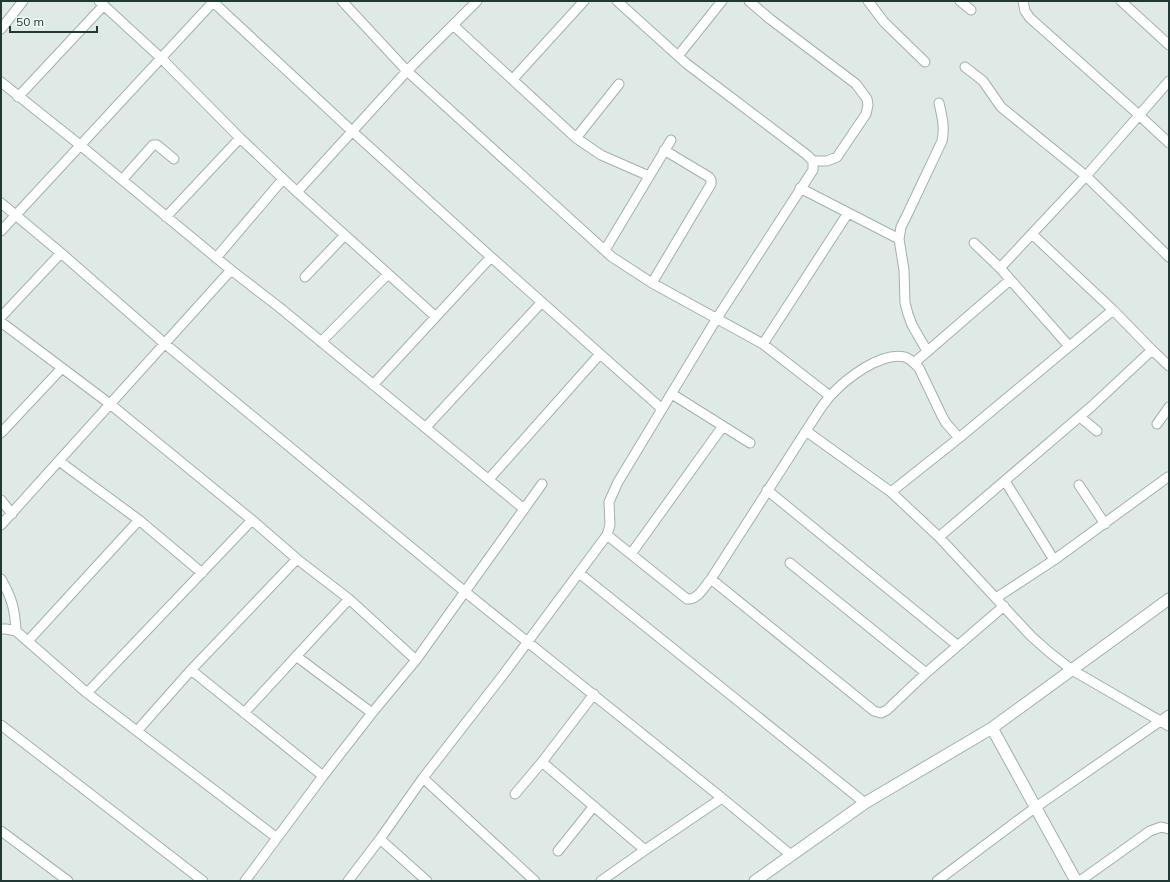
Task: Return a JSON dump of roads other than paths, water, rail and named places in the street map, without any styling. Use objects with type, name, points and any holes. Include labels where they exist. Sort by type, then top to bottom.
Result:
[{"type":"street","points":[[1,29],[23,1]]},
{"type":"street","points":[[1,231],[213,1],[353,132],[662,409]]},
{"type":"street","points":[[342,1],[407,71],[605,250],[631,270],[652,283],[762,344],[830,396]]},
{"type":"street","points":[[297,192],[407,71],[477,1]]},
{"type":"street","points":[[513,79],[584,1]]},
{"type":"street","points":[[616,1],[687,64],[798,147],[813,161],[827,161],[837,157],[866,114],[868,105],[867,99],[856,84],[770,19],[749,1]]},
{"type":"street","points":[[678,56],[722,1]]},
{"type":"street","points":[[868,1],[884,22],[924,62]]},
{"type":"street","points":[[960,1],[971,10]]},
{"type":"street","points":[[1023,1],[1025,11],[1030,18],[1140,115],[1169,143]]},
{"type":"street","points":[[1121,1],[1169,45]]},
{"type":"street","points":[[18,97],[102,3],[161,58],[283,179],[436,317]]},
{"type":"street","points":[[453,25],[576,138],[602,155],[649,176]]},
{"type":"street","points":[[965,67],[984,81],[1001,107],[1086,176],[1169,257]]},
{"type":"street","points":[[1000,268],[1086,176],[1169,81]]},
{"type":"street","points":[[1,82],[524,508]]},
{"type":"street","points":[[576,138],[619,84]]},
{"type":"street","points":[[927,351],[912,325],[905,303],[903,263],[899,239],[901,227],[942,141],[944,132],[939,103]]},
{"type":"street","points":[[166,217],[240,138]]},
{"type":"street","points":[[605,250],[671,140]]},
{"type":"street","points":[[122,180],[153,145],[157,145],[174,159]]},
{"type":"street","points":[[652,283],[711,184],[709,177],[664,150]]},
{"type":"street","points":[[348,881],[423,778],[528,642],[607,535],[610,525],[610,502],[612,493],[717,318],[813,170],[813,161]]},
{"type":"street","points":[[216,258],[283,179]]},
{"type":"street","points":[[800,188],[899,239]]},
{"type":"street","points":[[1,203],[164,343],[464,590],[791,855]]},
{"type":"street","points":[[762,344],[848,213]]},
{"type":"street","points":[[1032,234],[1113,310],[1169,366]]},
{"type":"street","points":[[305,277],[345,235]]},
{"type":"street","points":[[974,244],[1000,268],[1069,346]]},
{"type":"street","points":[[1,317],[61,253]]},
{"type":"street","points":[[373,386],[491,257]]},
{"type":"street","points":[[1,526],[231,270]]},
{"type":"street","points":[[321,342],[388,274]]},
{"type":"street","points":[[914,363],[1010,280]]},
{"type":"street","points":[[426,427],[542,302]]},
{"type":"street","points":[[891,492],[959,438],[1113,310]]},
{"type":"street","points":[[1,322],[110,404],[252,520],[297,560],[349,599],[416,660]]},
{"type":"street","points":[[940,537],[1080,417],[1152,350]]},
{"type":"street","points":[[489,479],[600,354]]},
{"type":"street","points":[[607,535],[687,599],[692,600],[710,579],[818,412],[830,396],[852,376],[866,366],[896,356],[906,357],[919,368],[946,424],[959,438]]},
{"type":"street","points":[[1,433],[62,368]]},
{"type":"street","points":[[672,394],[750,443]]},
{"type":"street","points":[[1157,424],[1169,407]]},
{"type":"street","points":[[1080,417],[1097,431]]},
{"type":"street","points":[[631,554],[723,426]]},
{"type":"street","points":[[806,431],[891,492],[940,537],[1031,636],[1049,652],[1072,670],[1169,726]]},
{"type":"street","points":[[59,461],[139,520],[202,572]]},
{"type":"street","points":[[996,598],[1054,560],[1168,477]]},
{"type":"street","points":[[1005,481],[1054,560]]},
{"type":"street","points":[[244,881],[372,713],[416,660],[464,590],[542,484]]},
{"type":"street","points":[[1078,485],[1105,524]]},
{"type":"street","points":[[767,490],[957,645]]},
{"type":"street","points":[[1,500],[12,514]]},
{"type":"street","points":[[28,641],[139,520]]},
{"type":"street","points":[[88,693],[252,520]]},
{"type":"street","points":[[137,731],[191,670],[297,560]]},
{"type":"street","points":[[790,563],[926,673]]},
{"type":"street","points":[[579,572],[865,803]]},
{"type":"street","points":[[1,579],[9,594],[15,612],[16,632]]},
{"type":"street","points":[[710,579],[874,711],[881,713],[887,710],[957,645],[1004,606]]},
{"type":"street","points":[[244,714],[349,599]]},
{"type":"street","points":[[755,881],[865,803],[992,728],[1169,599]]},
{"type":"street","points":[[1,629],[16,632],[28,641],[88,693],[277,838]]},
{"type":"street","points":[[296,656],[372,713]]},
{"type":"street","points":[[191,670],[323,776]]},
{"type":"street","points":[[515,794],[542,762],[594,694]]},
{"type":"street","points":[[937,881],[1036,807],[1169,715]]},
{"type":"street","points":[[1,725],[203,881]]},
{"type":"street","points":[[992,728],[1076,881]]},
{"type":"street","points":[[542,762],[644,850]]},
{"type":"street","points":[[423,778],[535,881]]},
{"type":"street","points":[[601,881],[644,850],[722,798]]},
{"type":"street","points":[[558,851],[594,806]]},
{"type":"street","points":[[1080,881],[1150,831],[1161,827],[1169,829]]},
{"type":"street","points":[[3,836],[68,881]]},
{"type":"street","points":[[380,839],[427,881]]}]
